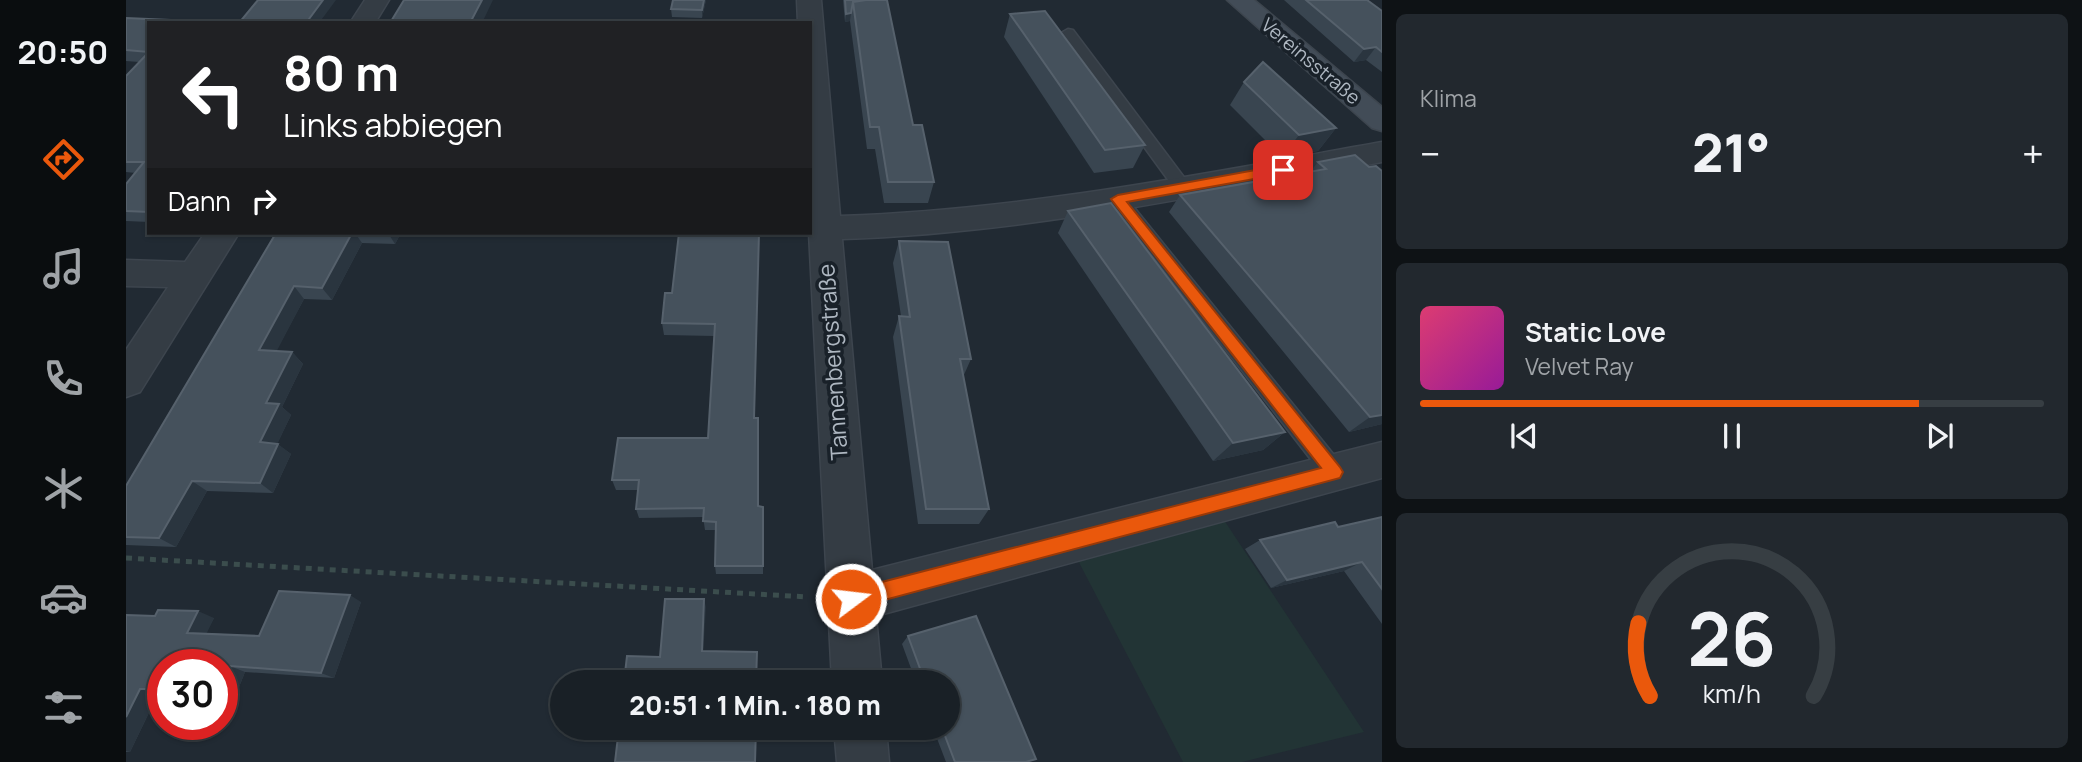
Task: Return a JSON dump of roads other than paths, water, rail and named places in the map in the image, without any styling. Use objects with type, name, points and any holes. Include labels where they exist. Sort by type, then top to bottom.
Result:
[{"type":"street","points":[[363,21],[377,0]]},
{"type":"street","name":"Tannenbergstraße","points":[[809,0],[810,21]]},
{"type":"street","name":"Vereinsstraße","points":[[1239,0],[1382,122]]},
{"type":"street","name":"Tannenbergstraße","points":[[812,49],[856,670]]},
{"type":"street","points":[[823,228],[907,228],[1118,199],[1382,152]]},
{"type":"street","points":[[126,381],[221,235]]},
{"type":"street","points":[[126,273],[194,275]]},
{"type":"street","points":[[851,599],[1382,460]]},
{"type":"street","points":[[861,740],[863,762]]},
{"type":"lane","points":[[1069,33],[1183,187]]},
{"type":"lane","points":[[1118,199],[1334,472]]}]
